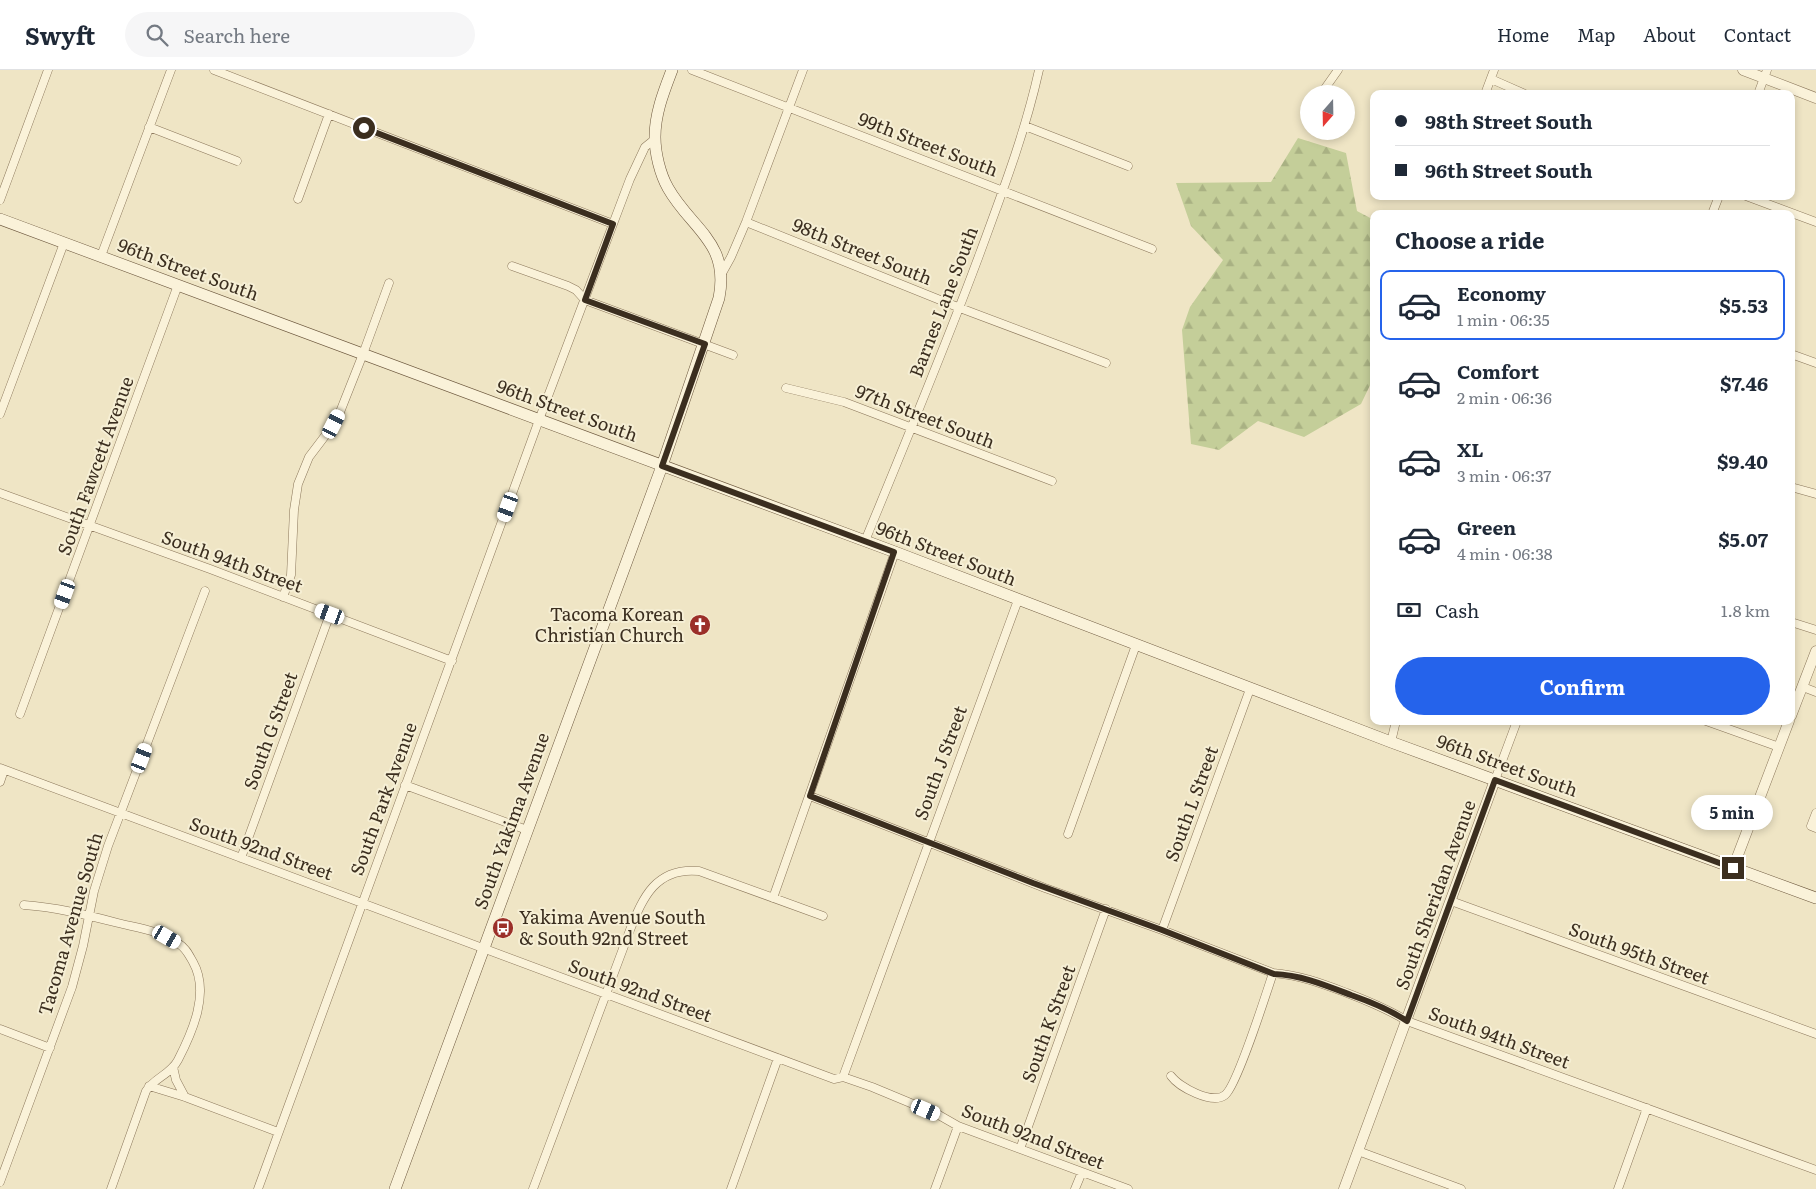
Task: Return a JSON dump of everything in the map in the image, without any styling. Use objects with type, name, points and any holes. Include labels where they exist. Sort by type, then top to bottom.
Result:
[{"type":"main road","name":"South Yakima Avenue","points":[[395,1189],[662,466],[705,344],[719,298],[720,264],[713,245],[668,188],[661,171],[655,139],[656,117],[672,70]]},
{"type":"main road","name":"96th Street South","points":[[0,219],[894,552],[1391,742],[1816,898]]},
{"type":"street","points":[[0,200],[48,70]]},
{"type":"street","points":[[101,256],[171,70]]},
{"type":"street","points":[[214,70],[613,224]]},
{"type":"street","name":"99th Street South","points":[[692,70],[1152,249]]},
{"type":"street","points":[[721,275],[746,222],[803,70]]},
{"type":"street","name":"Barnes Lane South","points":[[865,542],[960,308],[1025,126],[1039,70]]},
{"type":"street","points":[[1327,85],[1338,70]]},
{"type":"street","points":[[1487,90],[1494,70]]},
{"type":"street","points":[[1743,70],[1765,74],[1816,98]]},
{"type":"street","points":[[1759,90],[1765,74]]},
{"type":"street","points":[[1491,79],[1516,90]]},
{"type":"street","points":[[298,199],[329,114]]},
{"type":"street","points":[[1025,126],[1128,166]]},
{"type":"street","points":[[149,128],[237,161]]},
{"type":"street","name":"South Park Avenue","points":[[258,1189],[539,420],[613,224],[640,154],[649,141],[655,139]]},
{"type":"street","points":[[1757,200],[1784,210]]},
{"type":"street","points":[[1795,214],[1816,222]]},
{"type":"street","name":"98th Street South","points":[[746,222],[960,308],[1106,363]]},
{"type":"street","points":[[0,414],[64,243]]},
{"type":"street","points":[[512,266],[568,286],[576,290],[585,300],[733,355]]},
{"type":"street","points":[[283,597],[291,574],[294,510],[298,484],[309,457],[331,428],[340,412],[389,283]]},
{"type":"street","name":"South Fawcett Avenue","points":[[20,714],[178,285]]},
{"type":"street","points":[[1795,355],[1816,363]]},
{"type":"street","name":"97th Street South","points":[[786,388],[844,402],[1052,482]]},
{"type":"street","points":[[1795,488],[1816,494]]},
{"type":"street","name":"South 94th Street","points":[[0,493],[91,525],[452,661]]},
{"type":"street","points":[[773,898],[894,552]]},
{"type":"street","name":"Tacoma Avenue South","points":[[0,1182],[50,1048],[79,962],[88,915],[100,872],[205,591]]},
{"type":"street","name":"South J Street","points":[[843,1077],[1018,600]]},
{"type":"street","name":"South G Street","points":[[241,858],[330,614]]},
{"type":"street","points":[[1795,623],[1816,630]]},
{"type":"street","points":[[1068,834],[1136,645]]},
{"type":"street","points":[[1795,706],[1816,652]]},
{"type":"street","points":[[1803,687],[1816,692]]},
{"type":"street","name":"South L Street","points":[[1162,930],[1250,689]]},
{"type":"street","points":[[1391,742],[1395,725]]},
{"type":"street","points":[[1495,780],[1516,725]]},
{"type":"street","points":[[1717,725],[1779,747]]},
{"type":"street","points":[[1733,868],[1787,725]]},
{"type":"street","points":[[0,782],[2,769]]},
{"type":"street","name":"South 92nd Street","points":[[2,769],[834,1079],[843,1077],[930,1111],[958,1126],[1128,1189]]},
{"type":"street","name":"South Sheridan Avenue","points":[[1344,1189],[1495,780]]},
{"type":"street","points":[[405,785],[527,830]]},
{"type":"street","name":"South 94th Street","points":[[810,796],[1274,974],[1291,974],[1322,984],[1389,1009],[1407,1021],[1816,1170]]},
{"type":"street","points":[[1813,827],[1816,813]]},
{"type":"street","points":[[533,1189],[640,905],[646,894],[659,881],[689,870],[699,871],[823,916]]},
{"type":"street","name":"South 95th Street","points":[[1451,901],[1816,1034]]},
{"type":"street","points":[[24,906],[88,915],[144,929],[167,937],[180,944],[187,951],[198,972],[200,996],[194,1019],[179,1058],[162,1078],[149,1086],[140,1105],[111,1189]]},
{"type":"street","name":"South K Street","points":[[1020,1149],[1106,909]]},
{"type":"street","points":[[1171,1076],[1178,1084],[1211,1098],[1218,1099],[1224,1096],[1233,1084],[1274,974]]},
{"type":"street","points":[[0,1029],[50,1048]]},
{"type":"street","points":[[731,1189],[778,1058]]},
{"type":"street","points":[[173,1067],[176,1080],[185,1097]]},
{"type":"street","points":[[149,1086],[185,1097],[278,1132]]},
{"type":"street","points":[[1618,1189],[1648,1108]]},
{"type":"street","points":[[935,1189],[958,1126]]},
{"type":"street","points":[[1358,1152],[1462,1189]]},
{"type":"street","points":[[1075,1189],[1082,1172]]},
{"type":"green space","points":[[1298,138],[1346,153],[1357,211],[1370,218],[1370,385],[1361,404],[1304,437],[1258,421],[1219,450],[1191,444],[1182,330],[1190,307],[1223,260],[1191,226],[1176,183],[1271,182]]},
{"type":"place","name":"Tacoma Korean Christian Church","points":[[700,625]]},
{"type":"place","name":"Yakima Avenue South & South 92nd Street","points":[[503,928]]},
{"type":"route","points":[[364,128],[613,224],[585,300],[705,344],[662,466],[894,552],[810,796],[1274,974],[1291,974],[1304,977],[1389,1009],[1407,1021],[1495,780],[1733,868]]}]
